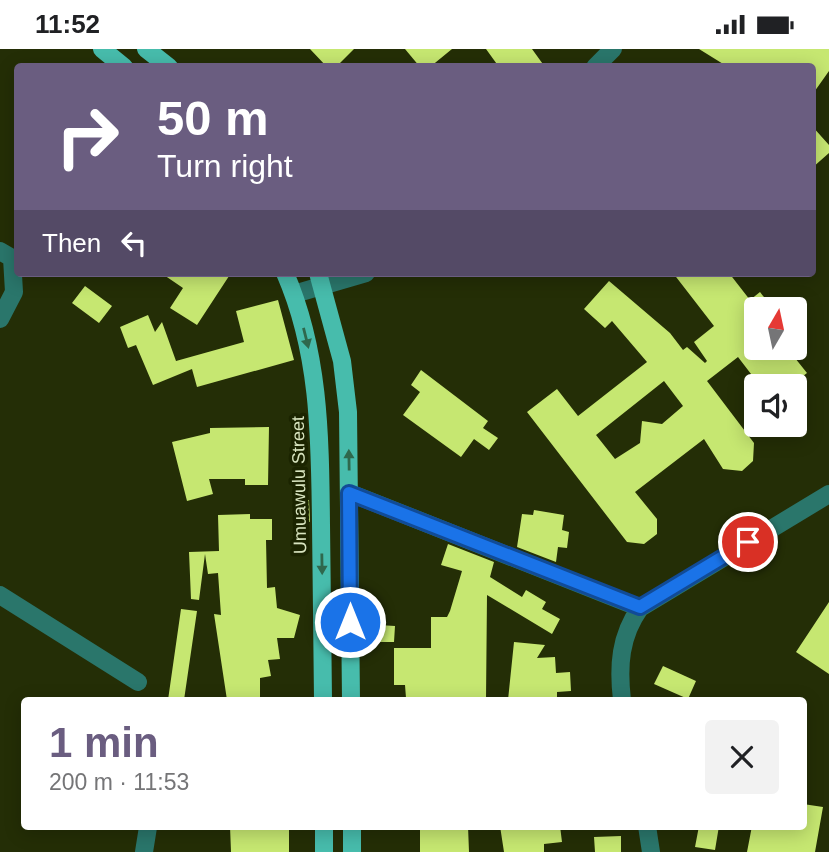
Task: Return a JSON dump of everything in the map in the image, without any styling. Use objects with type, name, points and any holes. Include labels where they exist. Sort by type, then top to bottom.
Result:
[{"type":"main road","points":[[102,49],[119,63]]},
{"type":"main road","points":[[146,49],[164,63]]},
{"type":"main road","name":"Umuawulu Street","points":[[287,277],[308,346],[320,431],[323,697]]},
{"type":"main road","points":[[320,279],[342,361],[348,412],[351,697]]},
{"type":"main road","points":[[324,830],[324,852]]},
{"type":"main road","points":[[352,830],[352,852]]},
{"type":"street","points":[[599,63],[612,49]]},
{"type":"street","points":[[0,251],[12,258],[14,292],[0,319]]},
{"type":"street","points":[[294,295],[320,279]]},
{"type":"street","points":[[349,493],[640,607]]},
{"type":"street","points":[[622,697],[622,646],[640,607],[829,494]]},
{"type":"street","points":[[0,594],[138,682]]},
{"type":"street","points":[[144,852],[148,830]]},
{"type":"street","points":[[648,830],[651,852]]},
{"type":"building","points":[[310,49],[354,49],[340,63],[323,63]]},
{"type":"building","points":[[405,49],[452,49],[435,63],[417,63]]},
{"type":"building","points":[[486,49],[532,49],[542,63],[496,63]]},
{"type":"building","points":[[699,49],[829,49],[829,71],[816,89],[816,63],[722,63]]},
{"type":"building","points":[[816,130],[829,145],[829,153],[816,164]]},
{"type":"building","points":[[167,277],[228,277],[197,325],[170,308],[183,288]]},
{"type":"building","points":[[676,277],[732,277],[748,297],[744,297],[744,361],[797,361],[807,373],[751,374],[738,357],[707,381],[744,430],[744,437],[749,437],[754,443],[753,461],[742,471],[723,469],[704,439],[635,492],[657,519],[657,534],[644,544],[627,542],[527,412],[557,389],[578,416],[647,362],[612,321],[605,328],[584,309],[609,281],[670,333],[683,350],[687,347],[705,363],[707,361],[694,342],[714,326]],"holes":[[[664,381],[683,406],[662,424],[642,421],[640,443],[615,459],[596,435]]]},
{"type":"building","points":[[85,286],[112,306],[99,323],[72,303]]},
{"type":"building","points":[[278,300],[294,360],[197,387],[192,369],[153,385],[136,345],[128,348],[120,327],[148,315],[155,332],[162,322],[176,361],[244,342],[236,311]]},
{"type":"building","points":[[421,370],[488,421],[483,428],[498,438],[489,450],[474,439],[461,457],[403,415],[420,392],[411,385]]},
{"type":"building","points":[[269,427],[268,485],[245,485],[245,479],[209,479],[213,494],[187,501],[172,442],[210,433],[210,428]]},
{"type":"building","points":[[297,500],[309,500],[310,522],[297,522]]},
{"type":"building","points":[[534,510],[564,515],[562,530],[569,532],[567,548],[558,547],[556,562],[517,547],[522,514],[533,515]]},
{"type":"building","points":[[250,514],[250,519],[272,519],[272,540],[266,540],[267,588],[275,587],[277,608],[300,615],[294,638],[277,638],[280,659],[268,660],[271,676],[260,678],[260,697],[227,697],[214,614],[221,615],[218,573],[208,574],[205,554],[199,600],[191,599],[189,552],[219,551],[218,515]]},
{"type":"building","points":[[448,544],[494,562],[490,577],[522,597],[526,590],[546,602],[542,609],[560,619],[552,634],[487,595],[486,697],[406,697],[405,685],[394,685],[394,648],[431,648],[431,617],[447,617],[450,611],[462,571],[441,565]]},
{"type":"building","points":[[829,602],[829,674],[796,652]]},
{"type":"building","points":[[181,609],[197,611],[184,697],[168,697]]},
{"type":"building","points":[[379,625],[395,626],[394,642],[378,642]]},
{"type":"building","points":[[514,642],[545,645],[537,658],[555,657],[556,673],[570,672],[571,691],[557,692],[557,697],[508,697]]},
{"type":"building","points":[[663,666],[696,681],[689,697],[654,684]]},
{"type":"building","points":[[807,805],[823,807],[815,852],[747,852],[751,830],[807,830]]},
{"type":"building","points":[[230,830],[289,830],[289,852],[231,852]]},
{"type":"building","points":[[420,830],[468,830],[469,852],[420,852]]},
{"type":"building","points":[[501,830],[560,830],[562,842],[544,844],[544,852],[504,852]]},
{"type":"building","points":[[698,830],[718,830],[715,850],[695,847]]},
{"type":"building","points":[[621,836],[621,852],[595,852],[594,837]]},
{"type":"route","points":[[350,622],[349,493],[621,602],[640,607],[748,542]]}]
